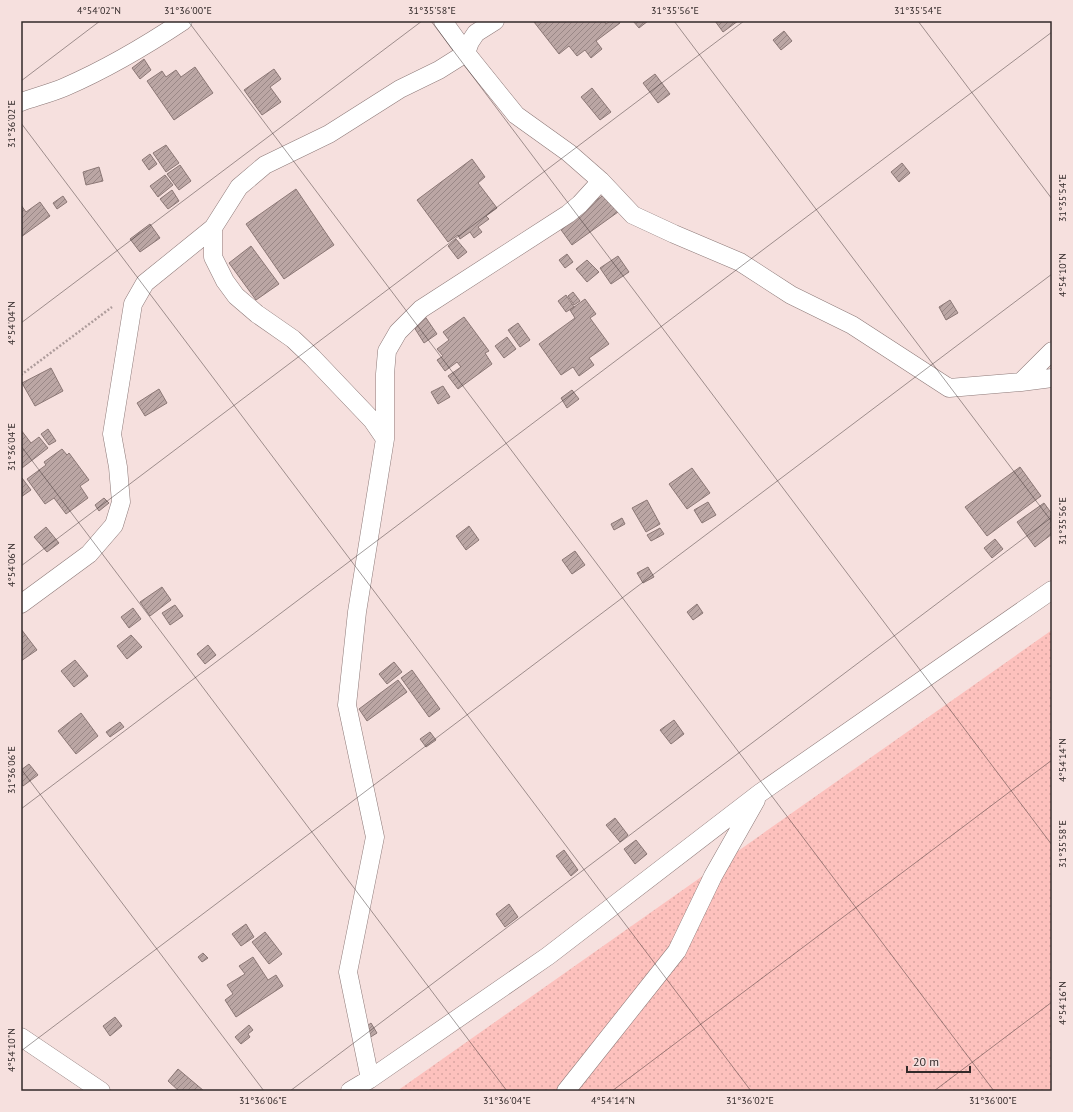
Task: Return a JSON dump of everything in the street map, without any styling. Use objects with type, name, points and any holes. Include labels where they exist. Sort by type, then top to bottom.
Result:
[{"type":"street","points":[[21,102],[64,87],[165,33],[183,21]]},
{"type":"street","points":[[443,21],[466,53],[516,115],[569,153],[601,181],[633,215],[740,262],[791,295],[852,325],[949,388],[1052,378]]},
{"type":"street","points":[[21,604],[89,554],[114,525],[121,502],[118,467],[112,434],[133,304],[145,283],[213,228],[239,187],[265,165],[329,134],[400,89],[439,70],[466,53],[470,42],[476,33],[496,21]]},
{"type":"street","points":[[365,1085],[348,972],[375,837],[347,705],[357,612],[385,439],[386,351],[398,332],[421,309],[568,214],[580,204],[601,181]]},
{"type":"street","points":[[213,228],[213,258],[225,281],[236,296],[293,339],[312,357],[372,420],[385,439]]},
{"type":"street","points":[[1021,382],[1052,352]]},
{"type":"street","points":[[350,1091],[365,1085],[548,956],[760,793],[1052,590]]},
{"type":"street","points":[[566,1091],[677,951],[713,876],[760,793]]},
{"type":"street","points":[[21,1037],[101,1091]]},
{"type":"path","points":[[21,375],[115,305]]},
{"type":"shaded area","points":[[1052,630],[1052,1091],[397,1091]]},
{"type":"building","points":[[604,21],[606,24],[610,21],[619,21],[620,23],[596,41],[602,49],[591,58],[585,50],[577,56],[569,46],[559,54],[534,22]]},
{"type":"building","points":[[633,21],[648,21],[639,28]]},
{"type":"building","points":[[715,21],[738,21],[723,32]]},
{"type":"building","points":[[784,31],[792,41],[781,50],[773,40]]},
{"type":"building","points":[[144,59],[151,70],[140,79],[132,68]]},
{"type":"building","points":[[195,67],[213,93],[174,120],[147,81],[162,71],[166,77],[176,70],[181,77]]},
{"type":"building","points":[[274,69],[281,79],[270,87],[281,102],[262,115],[244,90]]},
{"type":"building","points":[[655,74],[670,94],[658,103],[643,83]]},
{"type":"building","points":[[592,88],[611,112],[600,120],[581,97]]},
{"type":"building","points":[[166,145],[179,163],[166,172],[153,153]]},
{"type":"building","points":[[150,154],[157,164],[149,170],[142,160]]},
{"type":"building","points":[[472,159],[485,177],[478,183],[497,208],[486,216],[489,219],[478,227],[482,232],[474,238],[470,232],[460,239],[458,235],[448,242],[417,200]]},
{"type":"building","points":[[902,163],[910,173],[899,182],[891,172]]},
{"type":"building","points":[[180,165],[191,181],[179,190],[167,174]]},
{"type":"building","points":[[99,167],[103,181],[86,185],[83,172]]},
{"type":"building","points":[[165,175],[173,185],[158,197],[150,186]]},
{"type":"building","points":[[296,189],[334,245],[284,279],[246,224]]},
{"type":"building","points":[[172,190],[179,201],[168,209],[160,199]]},
{"type":"building","points":[[605,194],[618,212],[572,245],[559,227]]},
{"type":"building","points":[[63,196],[67,202],[57,209],[53,203]]},
{"type":"building","points":[[40,202],[50,216],[21,237],[21,205],[26,212]]},
{"type":"building","points":[[150,224],[160,238],[140,252],[130,239]]},
{"type":"building","points":[[456,239],[467,252],[458,259],[448,246]]},
{"type":"building","points":[[251,246],[279,284],[256,300],[229,263]]},
{"type":"building","points":[[567,254],[573,262],[565,268],[559,260]]},
{"type":"building","points":[[618,256],[629,272],[611,284],[600,268]]},
{"type":"building","points":[[587,260],[599,272],[587,282],[576,269]]},
{"type":"building","points":[[573,292],[580,301],[574,305],[568,296]]},
{"type":"building","points":[[566,295],[574,307],[566,312],[558,301]]},
{"type":"building","points":[[585,299],[596,314],[590,318],[609,344],[589,358],[594,365],[579,376],[573,367],[561,375],[539,344],[575,318],[570,310]]},
{"type":"building","points":[[950,300],[958,313],[946,320],[939,307]]},
{"type":"building","points":[[424,315],[437,334],[424,343],[412,324]]},
{"type":"building","points":[[464,317],[489,351],[485,353],[492,364],[458,389],[448,376],[461,367],[457,362],[445,371],[437,360],[443,356],[437,349],[449,340],[443,332]]},
{"type":"building","points":[[518,323],[530,340],[520,347],[508,330]]},
{"type":"building","points":[[507,337],[516,349],[504,358],[495,346]]},
{"type":"building","points":[[51,368],[63,391],[35,406],[22,383]]},
{"type":"building","points":[[443,386],[450,397],[438,404],[431,392]]},
{"type":"building","points":[[159,389],[167,403],[145,416],[137,403]]},
{"type":"building","points":[[572,390],[579,399],[567,408],[561,398]]},
{"type":"building","points":[[48,429],[56,441],[49,445],[41,434]]},
{"type":"building","points":[[21,430],[31,443],[39,437],[48,448],[22,468]]},
{"type":"building","points":[[62,449],[67,455],[69,453],[89,480],[80,486],[88,498],[66,514],[54,498],[45,504],[27,479],[46,465],[44,462]]},
{"type":"building","points":[[1020,467],[1041,496],[987,536],[965,507]]},
{"type":"building","points":[[692,468],[710,493],[687,509],[669,484]]},
{"type":"building","points":[[22,478],[31,490],[21,497],[21,479]]},
{"type":"building","points":[[104,498],[109,503],[99,511],[95,505]]},
{"type":"building","points":[[647,500],[660,524],[646,532],[632,508]]},
{"type":"building","points":[[708,502],[716,515],[702,523],[694,510]]},
{"type":"building","points":[[1044,503],[1052,514],[1052,534],[1035,547],[1017,522]]},
{"type":"building","points":[[622,518],[625,524],[614,530],[611,524]]},
{"type":"building","points":[[469,526],[479,540],[466,550],[456,536]]},
{"type":"building","points":[[46,527],[59,543],[47,552],[34,537]]},
{"type":"building","points":[[660,528],[664,534],[651,541],[647,535]]},
{"type":"building","points":[[995,539],[1003,549],[992,558],[984,548]]},
{"type":"building","points":[[575,551],[585,565],[572,574],[562,560]]},
{"type":"building","points":[[648,567],[654,577],[643,583],[637,573]]},
{"type":"building","points":[[162,587],[171,600],[150,616],[140,602]]},
{"type":"building","points":[[697,604],[703,613],[693,620],[687,612]]},
{"type":"building","points":[[175,605],[183,616],[170,625],[162,613]]},
{"type":"building","points":[[133,608],[141,619],[129,628],[121,617]]},
{"type":"building","points":[[21,629],[37,650],[21,661]]},
{"type":"building","points":[[131,635],[142,647],[127,659],[117,646]]},
{"type":"building","points":[[208,645],[216,655],[205,664],[197,654]]},
{"type":"building","points":[[75,660],[88,676],[74,687],[61,671]]},
{"type":"building","points":[[394,662],[402,672],[387,684],[379,674]]},
{"type":"building","points":[[412,670],[440,709],[429,717],[401,678]]},
{"type":"building","points":[[398,680],[407,692],[367,721],[359,709]]},
{"type":"building","points":[[81,713],[98,736],[76,754],[58,731]]},
{"type":"building","points":[[674,720],[684,734],[671,744],[660,730]]},
{"type":"building","points":[[120,722],[124,727],[110,737],[106,732]]},
{"type":"building","points":[[430,732],[436,740],[426,747],[420,739]]},
{"type":"building","points":[[29,764],[38,775],[23,786],[21,783],[21,770]]},
{"type":"building","points":[[615,818],[628,835],[620,842],[606,825]]},
{"type":"building","points":[[636,840],[647,854],[635,864],[624,849]]},
{"type":"building","points":[[564,850],[578,870],[571,876],[556,856]]},
{"type":"building","points":[[509,904],[518,917],[505,927],[496,914]]},
{"type":"building","points":[[246,924],[254,937],[241,946],[232,934]]},
{"type":"building","points":[[265,932],[282,954],[269,964],[252,942]]},
{"type":"building","points":[[203,953],[208,958],[202,962],[198,957]]},
{"type":"building","points":[[253,957],[268,980],[276,975],[283,986],[236,1017],[225,1000],[233,994],[227,985],[245,974],[239,966]]},
{"type":"building","points":[[115,1017],[122,1026],[110,1036],[103,1026]]},
{"type":"building","points":[[371,1023],[377,1033],[369,1038],[363,1029]]},
{"type":"building","points":[[249,1025],[253,1030],[248,1034],[250,1037],[241,1044],[235,1037]]},
{"type":"building","points":[[178,1069],[204,1091],[179,1091],[168,1081]]}]
